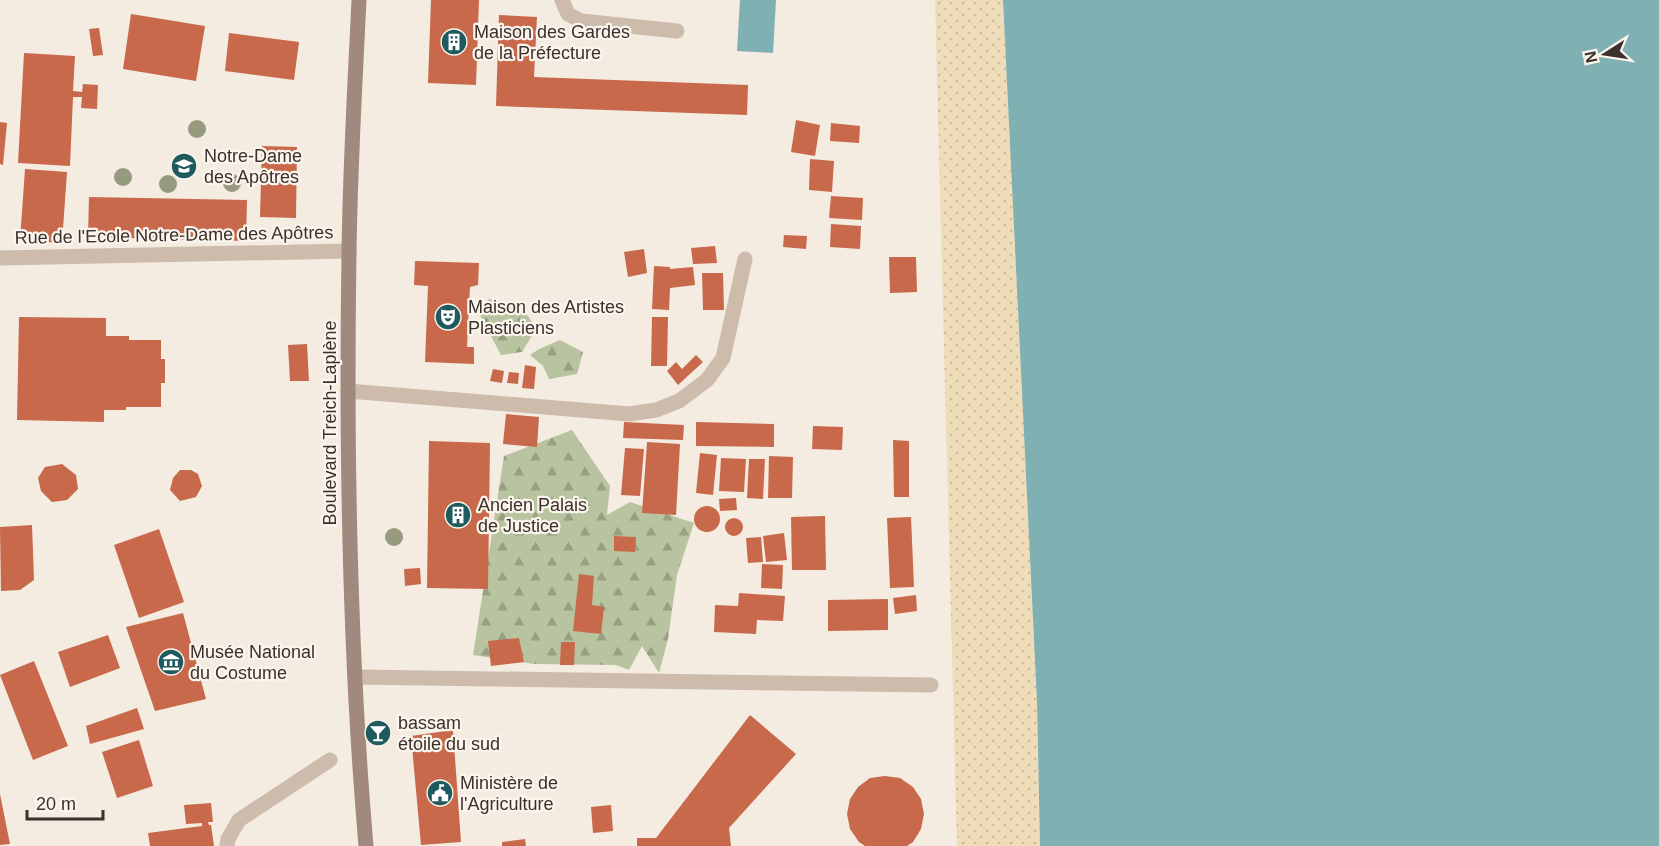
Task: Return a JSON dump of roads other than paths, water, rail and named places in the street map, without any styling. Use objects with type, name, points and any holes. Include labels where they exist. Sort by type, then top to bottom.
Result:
[{"type":"street","name":"Boulevard Treich-Laplène","points":[[359,0],[349,251],[349,512],[359,761],[366,846]]},
{"type":"street","points":[[562,0],[568,14],[581,21],[677,31]]},
{"type":"street","name":"Rue de l'Ecole Notre-Dame des Apôtres","points":[[0,258],[349,251]]},
{"type":"street","points":[[348,391],[629,414],[656,410],[679,401],[707,380],[723,358],[745,259]]},
{"type":"street","points":[[355,677],[931,685]]},
{"type":"street","points":[[227,846],[228,839],[239,820],[330,760]]},
{"type":"water","points":[[740,0],[776,0],[773,53],[737,51]]},
{"type":"water","points":[[1003,0],[1659,0],[1659,846],[1040,846],[1037,702]]},
{"type":"place","name":"Maison des Gardes de la Préfecture","points":[[454,42]]},
{"type":"place","name":"Notre-Dame des Apôtres","points":[[184,166]]},
{"type":"place","name":"Maison des Artistes Plasticiens","points":[[448,317]]},
{"type":"place","name":"Ancien Palais de Justice","points":[[458,515]]},
{"type":"place","name":"Musée National du Costume","points":[[171,662]]},
{"type":"place","name":"bassam étoile du sud","points":[[378,733]]},
{"type":"place","name":"Ministère de l'Agriculture","points":[[440,793]]}]
